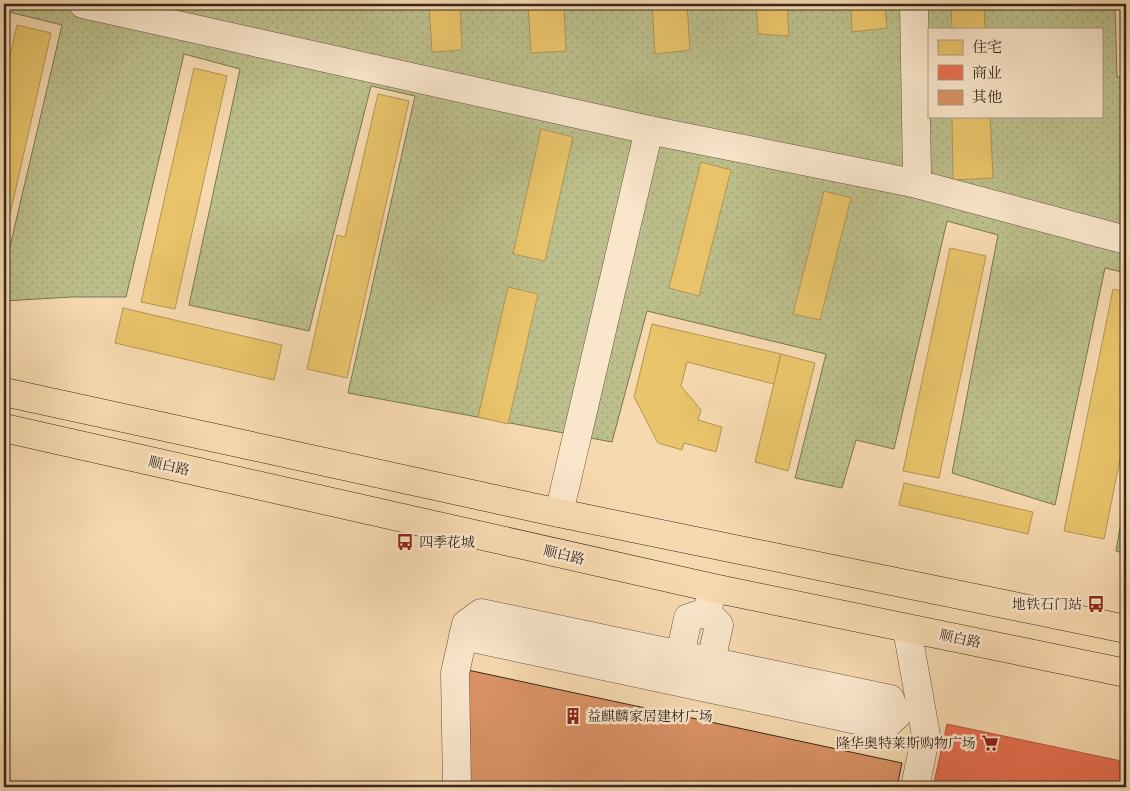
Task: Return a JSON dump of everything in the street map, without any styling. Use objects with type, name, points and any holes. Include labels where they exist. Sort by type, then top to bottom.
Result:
[{"type":"main road","points":[[4,392],[559,512],[1126,629]]},
{"type":"main road","name":"顺白路","points":[[4,428],[710,600],[907,629],[1126,673]]},
{"type":"street","points":[[83,4],[649,130],[913,184],[1126,240]]},
{"type":"street","points":[[913,184],[917,175],[914,4]]},
{"type":"street","points":[[559,512],[649,130]]},
{"type":"street","points":[[680,655],[688,618],[710,600],[719,625],[711,661]]},
{"type":"street","points":[[457,787],[455,673],[463,636],[466,624],[481,613],[890,699],[897,715],[885,726],[463,636]]},
{"type":"street","points":[[907,629],[926,735],[915,787]]},
{"type":"green space","points":[[4,4],[1115,4],[1117,77],[1126,77],[1126,273],[1105,268],[1055,505],[952,473],[998,235],[947,221],[894,449],[856,440],[842,488],[795,478],[826,354],[647,311],[612,442],[348,393],[415,96],[371,86],[309,331],[189,305],[240,69],[184,54],[126,297],[72,297],[4,301],[4,272],[62,25],[9,12],[4,34]]},
{"type":"green space","points":[[1126,493],[1126,554],[1116,551]]},
{"type":"building: 住宅","points":[[429,4],[460,4],[462,50],[432,52]]},
{"type":"building: 住宅","points":[[528,4],[564,4],[566,51],[531,53]]},
{"type":"building: 住宅","points":[[652,4],[687,4],[690,50],[655,54]]},
{"type":"building: 住宅","points":[[756,4],[787,4],[789,36],[758,34]]},
{"type":"building: 住宅","points":[[851,4],[885,4],[887,28],[852,32]]},
{"type":"building: 住宅","points":[[951,4],[984,4],[985,28],[952,28]]},
{"type":"building: 住宅","points":[[17,25],[51,33],[4,241],[4,82]]},
{"type":"building: 住宅","points":[[194,68],[227,76],[175,309],[141,302]]},
{"type":"building: 住宅","points":[[378,94],[409,101],[347,378],[307,369],[337,235],[345,237]]},
{"type":"building: 住宅","points":[[952,118],[990,118],[993,178],[953,180]]},
{"type":"building: 住宅","points":[[541,129],[573,137],[545,261],[513,254]]},
{"type":"building: 住宅","points":[[701,162],[731,170],[699,296],[669,288]]},
{"type":"building: 住宅","points":[[824,191],[851,198],[820,320],[793,314]]},
{"type":"building: 住宅","points":[[950,248],[986,256],[939,478],[903,471]]},
{"type":"building: 住宅","points":[[508,287],[538,294],[508,424],[478,417]]},
{"type":"building: 住宅","points":[[1113,289],[1126,292],[1126,429],[1104,539],[1064,531]]},
{"type":"building: 住宅","points":[[123,308],[282,345],[274,380],[115,343]]},
{"type":"building: 住宅","points":[[652,324],[781,354],[774,384],[687,362],[681,386],[701,410],[698,420],[722,427],[716,452],[684,443],[682,450],[658,443],[634,397]]},
{"type":"building: 住宅","points":[[781,354],[815,363],[788,471],[755,462]]},
{"type":"building: 住宅","points":[[904,483],[1033,512],[1028,534],[899,505]]},
{"type":"building: 商业","name":"隆华奥特莱斯购物广场","points":[[947,724],[1126,762],[1126,787],[933,787]]},
{"type":"building: 其他","name":"益麒麟家居建材广场","points":[[463,669],[902,763],[897,787],[465,787]]},
{"type":"place","name":"四季花城","points":[[405,542]]},
{"type":"place","name":"地铁石门站","points":[[1096,604]]},
{"type":"place","name":"益麒麟家居建材广场","points":[[573,716]]},
{"type":"place","name":"隆华奥特莱斯购物广场","points":[[990,743]]}]
